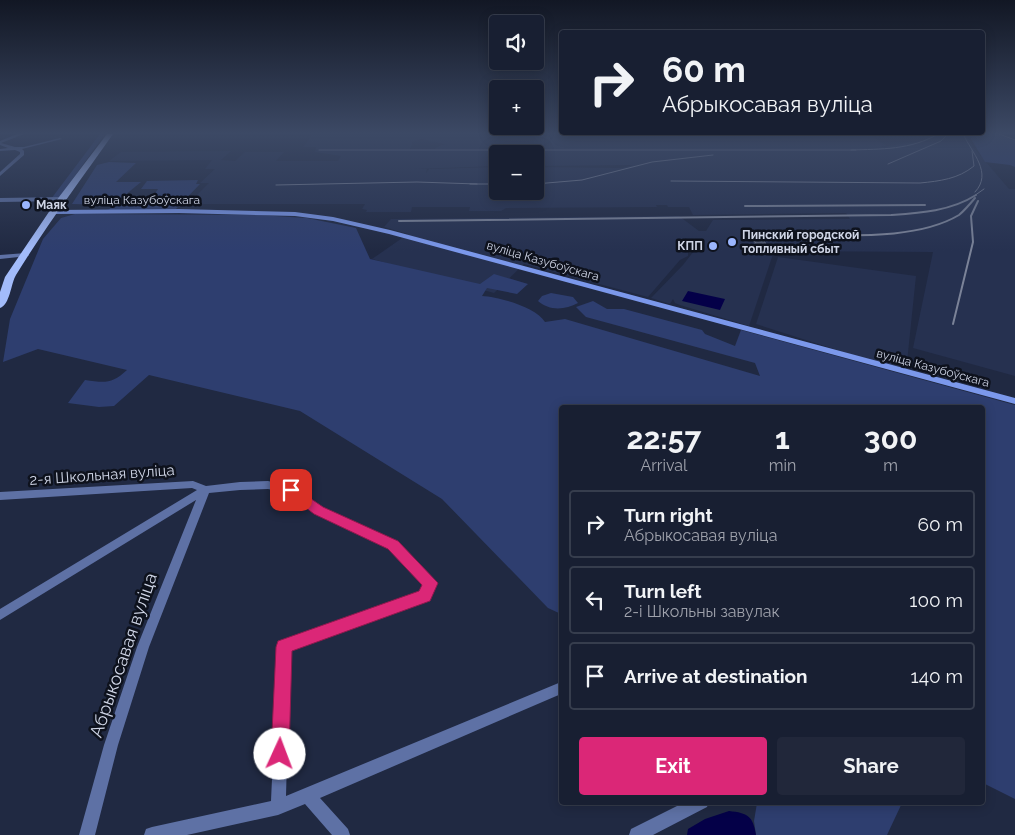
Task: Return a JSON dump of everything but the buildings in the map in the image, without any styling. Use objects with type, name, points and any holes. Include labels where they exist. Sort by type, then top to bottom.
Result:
[{"type":"main road","points":[[0,305],[10,277],[81,173]]},
{"type":"street","points":[[0,200],[62,199]]},
{"type":"street","name":"вуліца Казубоўскага","points":[[54,212],[266,213],[333,219],[400,234],[1015,401]]},
{"type":"street","points":[[0,258],[26,255]]},
{"type":"street","name":"2-я Школьная вуліца","points":[[0,496],[193,484],[205,490],[268,485],[291,490],[319,511],[393,545],[430,583],[424,596],[284,647],[278,807]]},
{"type":"street","points":[[0,615],[205,490]]},
{"type":"street","name":"Абрыкосавая вуліца","points":[[87,835],[111,746],[143,647],[205,490]]},
{"type":"street","points":[[152,835],[278,807],[559,689]]},
{"type":"street","points":[[308,796],[342,835]]},
{"type":"street","points":[[636,835],[696,805]]},
{"type":"shaded area","points":[[71,173],[77,173],[59,198],[51,199]]},
{"type":"shaded area","points":[[92,173],[126,173],[116,182],[141,182],[113,205],[72,204]]},
{"type":"shaded area","points":[[211,173],[489,173],[489,200],[544,200],[544,173],[995,173],[1009,189],[1015,189],[1015,376],[913,348],[933,252],[774,251],[749,326],[680,305],[675,303],[673,299],[670,304],[651,298],[683,265],[697,247],[692,244],[693,246],[688,252],[688,256],[680,260],[648,297],[524,264],[494,293],[372,259],[408,234],[384,227],[391,219],[679,216],[699,231],[706,231],[713,220],[850,219],[846,213],[693,215],[689,207],[668,207],[667,205],[656,205],[657,207],[506,208],[501,211],[469,211],[470,207],[412,207],[411,212],[366,212],[367,210],[362,209],[365,204],[188,204],[209,183],[200,183]]},
{"type":"shaded area","points":[[198,180],[196,184],[200,184],[176,209],[108,210],[118,202],[150,201],[158,189],[141,189],[147,181]]},
{"type":"shaded area","points":[[75,214],[258,215],[307,218],[356,228],[370,259],[480,284],[494,274],[528,284],[517,294],[487,288],[482,296],[498,298],[526,307],[545,322],[565,319],[760,376],[755,363],[586,317],[576,307],[593,301],[607,309],[624,309],[702,330],[705,334],[735,346],[741,330],[1015,405],[1015,799],[985,784],[985,405],[559,405],[559,613],[548,608],[442,499],[300,411],[149,375],[114,406],[99,407],[68,403],[85,380],[108,381],[117,378],[127,370],[38,349],[3,362],[10,319],[43,239],[61,218]]},
{"type":"shaded area","points":[[778,257],[916,276],[906,372],[756,324]]},
{"type":"shaded area","points":[[688,291],[725,299],[720,310],[682,301]]},
{"type":"shaded area","points":[[551,293],[573,297],[578,303],[568,307],[552,308],[538,301],[542,296]]},
{"type":"shaded area","points":[[757,805],[901,805],[887,835],[756,835],[754,821]]},
{"type":"shaded area","points":[[729,811],[745,814],[751,820],[756,835],[687,835],[688,829],[705,819]]},
{"type":"railway","points":[[544,183],[582,180],[609,173]]},
{"type":"railway","points":[[671,181],[920,183],[948,179],[964,173]]},
{"type":"railway","points":[[975,192],[980,185],[981,173]]},
{"type":"railway","points":[[276,185],[417,182],[477,184]]},
{"type":"railway","points":[[470,184],[477,184]]},
{"type":"railway","points":[[477,184],[489,184]]},
{"type":"railway","points":[[974,196],[984,189]]},
{"type":"railway","points":[[399,221],[891,215],[946,208],[974,196]]},
{"type":"railway","points":[[802,235],[882,234],[923,229],[959,215],[975,198]]},
{"type":"railway","points":[[953,324],[973,242],[971,216],[978,201]]},
{"type":"railway","points":[[745,206],[925,205]]},
{"type":"place","name":"Маяк","points":[[26,205]]},
{"type":"place","name":"Пинский городской топливный сбыт","points":[[732,242]]},
{"type":"place","name":"КПП","points":[[713,246]]},
{"type":"route","points":[[280,754],[284,647],[424,596],[430,583],[393,545],[319,511],[291,490]]}]
